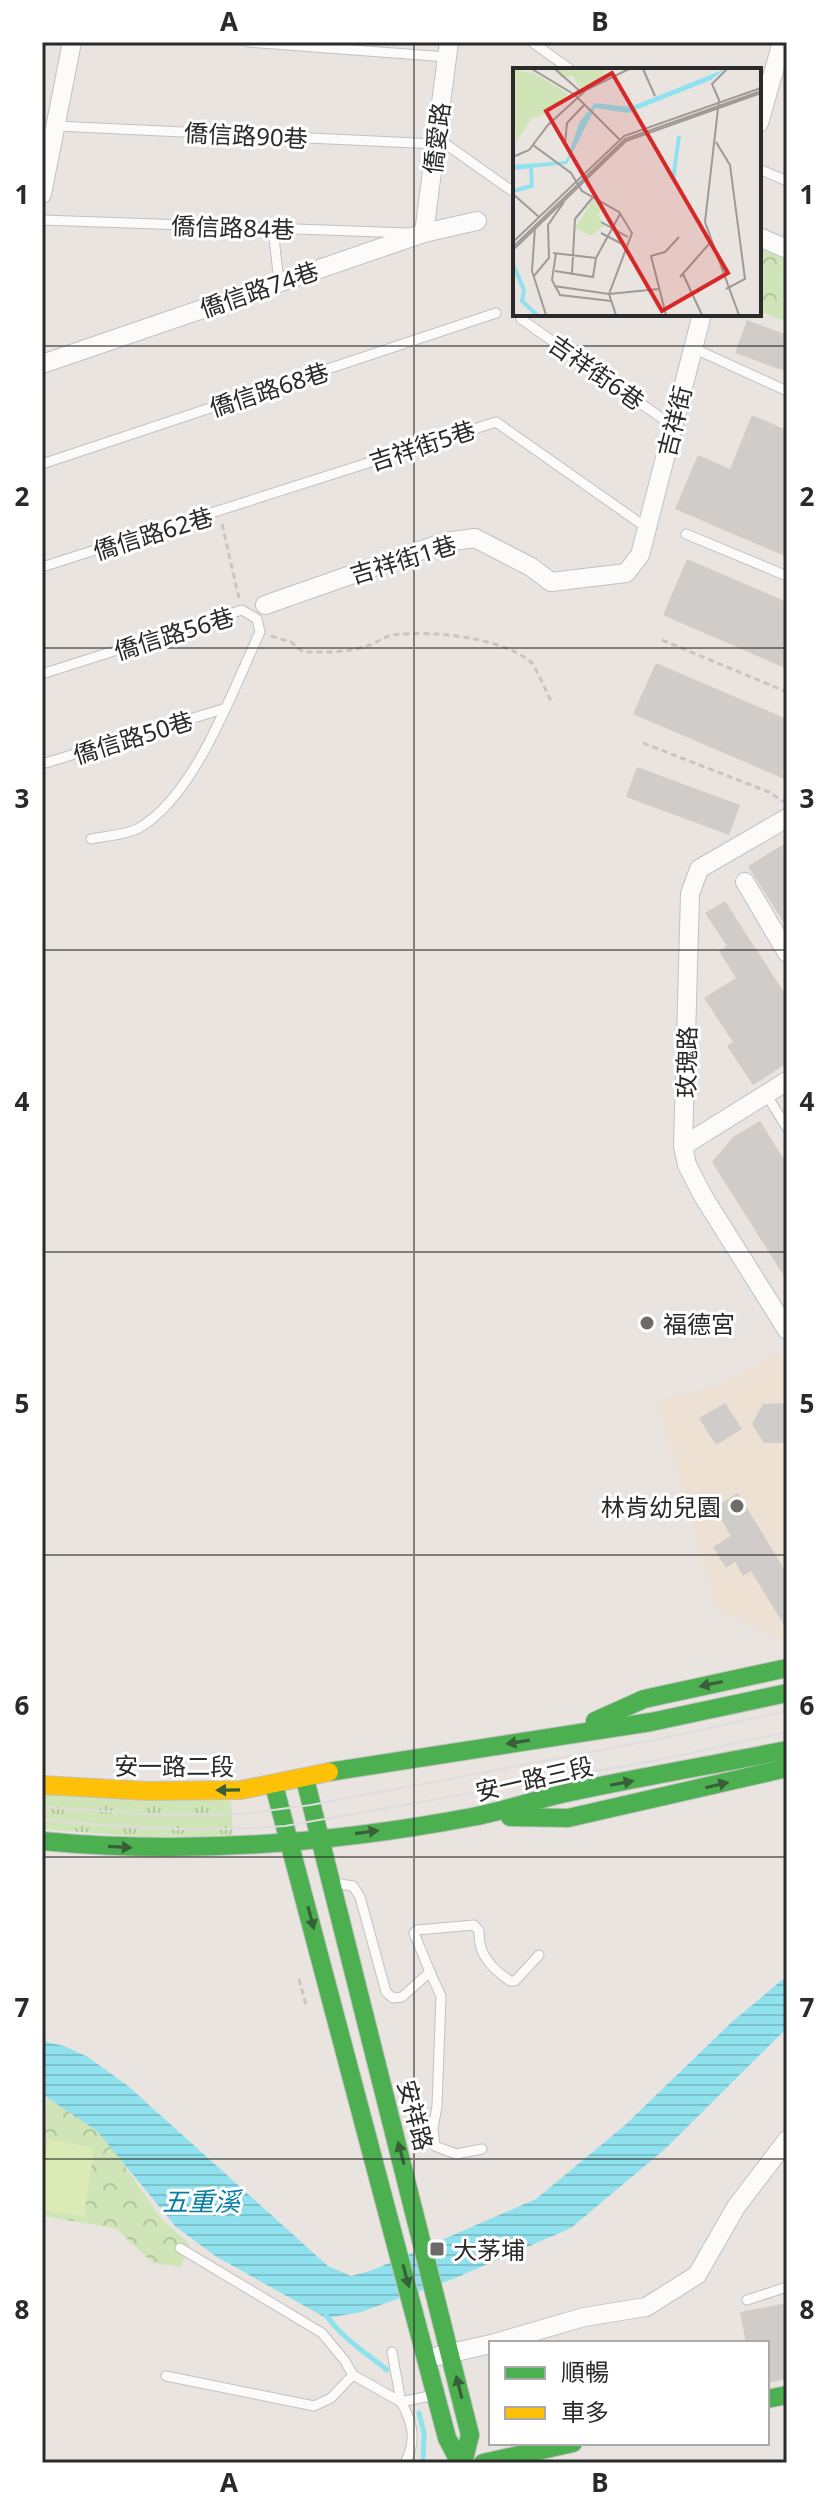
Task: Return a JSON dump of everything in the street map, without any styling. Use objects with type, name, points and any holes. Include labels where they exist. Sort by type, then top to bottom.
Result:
[{"type":"street","points":[[42,194],[72,42]]},
{"type":"street","points":[[761,116],[782,42]]},
{"type":"street","name":"僑愛路","points":[[424,233],[441,145],[448,49]]},
{"type":"street","name":"僑信路74巷","points":[[42,364],[424,233],[477,221]]},
{"type":"street","points":[[761,238],[787,249]]},
{"type":"street","name":"吉祥街","points":[[648,529],[693,348],[696,317]]},
{"type":"street","name":"吉祥街1巷","points":[[265,605],[445,542],[475,538],[531,567],[551,582],[626,573],[640,555],[648,529]]},
{"type":"street","name":"玫瑰路","points":[[787,818],[699,869],[690,894],[683,1146],[687,1165],[703,1196],[787,1330]]},
{"type":"street","points":[[745,882],[787,953]]},
{"type":"street","points":[[683,1146],[787,1081]]},
{"type":"street","points":[[567,1734],[644,1699],[787,1668]]},
{"type":"street","name":"安一路三段","points":[[305,1779],[352,1768],[651,1722],[787,1693]]},
{"type":"street","name":"安一路三段","points":[[290,1843],[474,1817],[562,1794],[787,1750]]},
{"type":"street","points":[[474,1817],[568,1818],[787,1768]]},
{"type":"street","name":"安一路二段","points":[[42,1785],[147,1791],[241,1790],[305,1779]]},
{"type":"street","name":"安祥路","points":[[305,1779],[470,2435],[462,2463]]},
{"type":"street","name":"安祥路","points":[[274,1785],[447,2438],[462,2463]]},
{"type":"street","points":[[42,1841],[233,1849],[290,1843]]},
{"type":"street","points":[[503,2341],[584,2317],[646,2307],[697,2275],[736,2207],[787,2140]]},
{"type":"street","points":[[428,2359],[489,2345]]},
{"type":"street","points":[[483,2463],[564,2445]]},
{"type":"lane","points":[[248,42],[448,49]]},
{"type":"lane","points":[[532,42],[568,68]]},
{"type":"lane","name":"僑信路90巷","points":[[56,126],[441,145]]},
{"type":"lane","points":[[441,145],[513,192]]},
{"type":"lane","points":[[761,170],[787,181]]},
{"type":"lane","name":"僑信路84巷","points":[[42,220],[424,233]]},
{"type":"lane","points":[[273,229],[279,282]]},
{"type":"lane","name":"僑信路68巷","points":[[42,464],[496,313]]},
{"type":"lane","name":"吉祥街6巷","points":[[521,319],[673,426]]},
{"type":"lane","points":[[693,348],[787,391]]},
{"type":"lane","name":"吉祥街5巷","points":[[263,497],[496,422],[648,529]]},
{"type":"lane","name":"僑信路62巷","points":[[42,567],[263,497]]},
{"type":"lane","points":[[686,534],[787,576]]},
{"type":"lane","name":"僑信路56巷","points":[[42,674],[242,610],[257,619],[260,632],[197,766],[167,804],[137,829],[91,839]]},
{"type":"lane","name":"僑信路50巷","points":[[42,764],[223,709]]},
{"type":"lane","points":[[766,1094],[787,1128]]},
{"type":"lane","points":[[331,1883],[353,1886],[360,1897],[386,1992],[393,1998],[402,1997],[430,1972]]},
{"type":"lane","points":[[482,2149],[456,2154],[435,2146],[433,2128],[437,2106],[441,1996],[414,1933],[417,1930],[474,1925],[479,1931],[483,1956],[510,1981],[515,1981],[539,1955]]},
{"type":"lane","points":[[180,2248],[322,2333],[353,2375],[401,2402],[437,2394]]},
{"type":"lane","points":[[747,2300],[787,2287]]},
{"type":"lane","points":[[392,2352],[401,2402],[413,2429],[413,2444],[405,2463]]},
{"type":"lane","points":[[166,2376],[314,2406],[331,2398],[353,2375]]},
{"type":"path","points":[[220,512],[242,610]]},
{"type":"path","points":[[260,632],[291,642],[303,652],[335,652],[369,646],[390,635],[462,636],[503,646],[533,663],[553,704]]},
{"type":"path","points":[[662,640],[787,692]]},
{"type":"path","points":[[643,743],[769,792],[787,804]]},
{"type":"path","points":[[299,1979],[306,2005],[312,2003]]},
{"type":"shaded area","name":"林肯幼兒園","points":[[778,1352],[787,1366],[787,1643],[717,1610],[657,1401],[723,1384]]},
{"type":"green space","points":[[761,250],[787,259],[787,322],[761,312]]},
{"type":"green space","points":[[42,1793],[231,1801],[233,1837],[146,1837],[42,1829]]},
{"type":"green space","points":[[57,2088],[106,2139],[163,2221],[189,2243],[181,2267],[153,2263],[115,2228],[42,2216],[42,2139],[48,2090]]},
{"type":"green space","points":[[48,2139],[94,2148],[84,2217],[42,2210]]},
{"type":"water","name":"五重溪","points":[[787,1976],[787,2028],[665,2149],[571,2228],[453,2279],[361,2312],[326,2318],[217,2257],[176,2227],[97,2131],[42,2094],[42,2041],[64,2046],[88,2057],[128,2086],[328,2266],[351,2276],[373,2270],[536,2199],[624,2126],[733,2021]]},
{"type":"building","points":[[747,320],[787,335],[787,372],[735,353]]},
{"type":"building","points":[[752,415],[787,430],[787,557],[675,509],[698,455],[730,469]]},
{"type":"building","points":[[687,559],[787,602],[787,669],[663,615]]},
{"type":"building","points":[[656,663],[787,719],[787,780],[633,714]]},
{"type":"building","points":[[637,767],[740,805],[729,835],[626,797]]},
{"type":"building","points":[[787,842],[787,928],[748,866]]},
{"type":"building","points":[[725,901],[787,997],[787,1063],[753,1085],[727,1046],[733,1042],[704,998],[736,978],[719,951],[727,946],[705,913]]},
{"type":"building","points":[[760,1121],[787,1164],[787,1281],[712,1162],[733,1137]]},
{"type":"building","points":[[725,1403],[742,1429],[716,1445],[699,1418]]},
{"type":"building","points":[[787,1403],[787,1443],[764,1443],[752,1424],[763,1404]]},
{"type":"building","points":[[738,1493],[787,1574],[787,1630],[751,1571],[743,1576],[735,1562],[726,1568],[713,1547],[731,1536],[714,1507]]},
{"type":"building","points":[[787,2303],[787,2379],[769,2383],[769,2341],[746,2341],[740,2312]]},
{"type":"waterway","points":[[326,2315],[347,2338],[387,2370]]},
{"type":"waterway","points":[[419,2413],[424,2433],[423,2463]]},
{"type":"tram line","points":[[42,1807],[146,1814],[242,1814],[311,1805],[655,1740],[787,1711]]},
{"type":"tram line","points":[[42,1819],[164,1828],[285,1826],[659,1760],[787,1732]]},
{"type":"traffic: fast","points":[[595,1721],[644,1699],[787,1668]]},
{"type":"traffic: fast","points":[[329,1772],[651,1722],[787,1693]]},
{"type":"traffic: fast","points":[[42,1841],[204,1847],[365,1834],[472,1817],[566,1793],[787,1750]]},
{"type":"traffic: fast","points":[[510,1817],[568,1818],[787,1768]]},
{"type":"traffic: fast","points":[[305,1779],[470,2435],[463,2463]]},
{"type":"traffic: fast","points":[[274,1785],[447,2438],[460,2463]]},
{"type":"traffic: fast","points":[[769,2399],[787,2395]]},
{"type":"traffic: fast","points":[[483,2463],[564,2445]]},
{"type":"traffic: slow","points":[[42,1785],[147,1791],[241,1790],[329,1772]]},
{"type":"place","name":"福德宮","points":[[647,1323]]},
{"type":"place","name":"林肯幼兒園","points":[[737,1506]]},
{"type":"place","name":"大茅埔","points":[[437,2249]]}]
